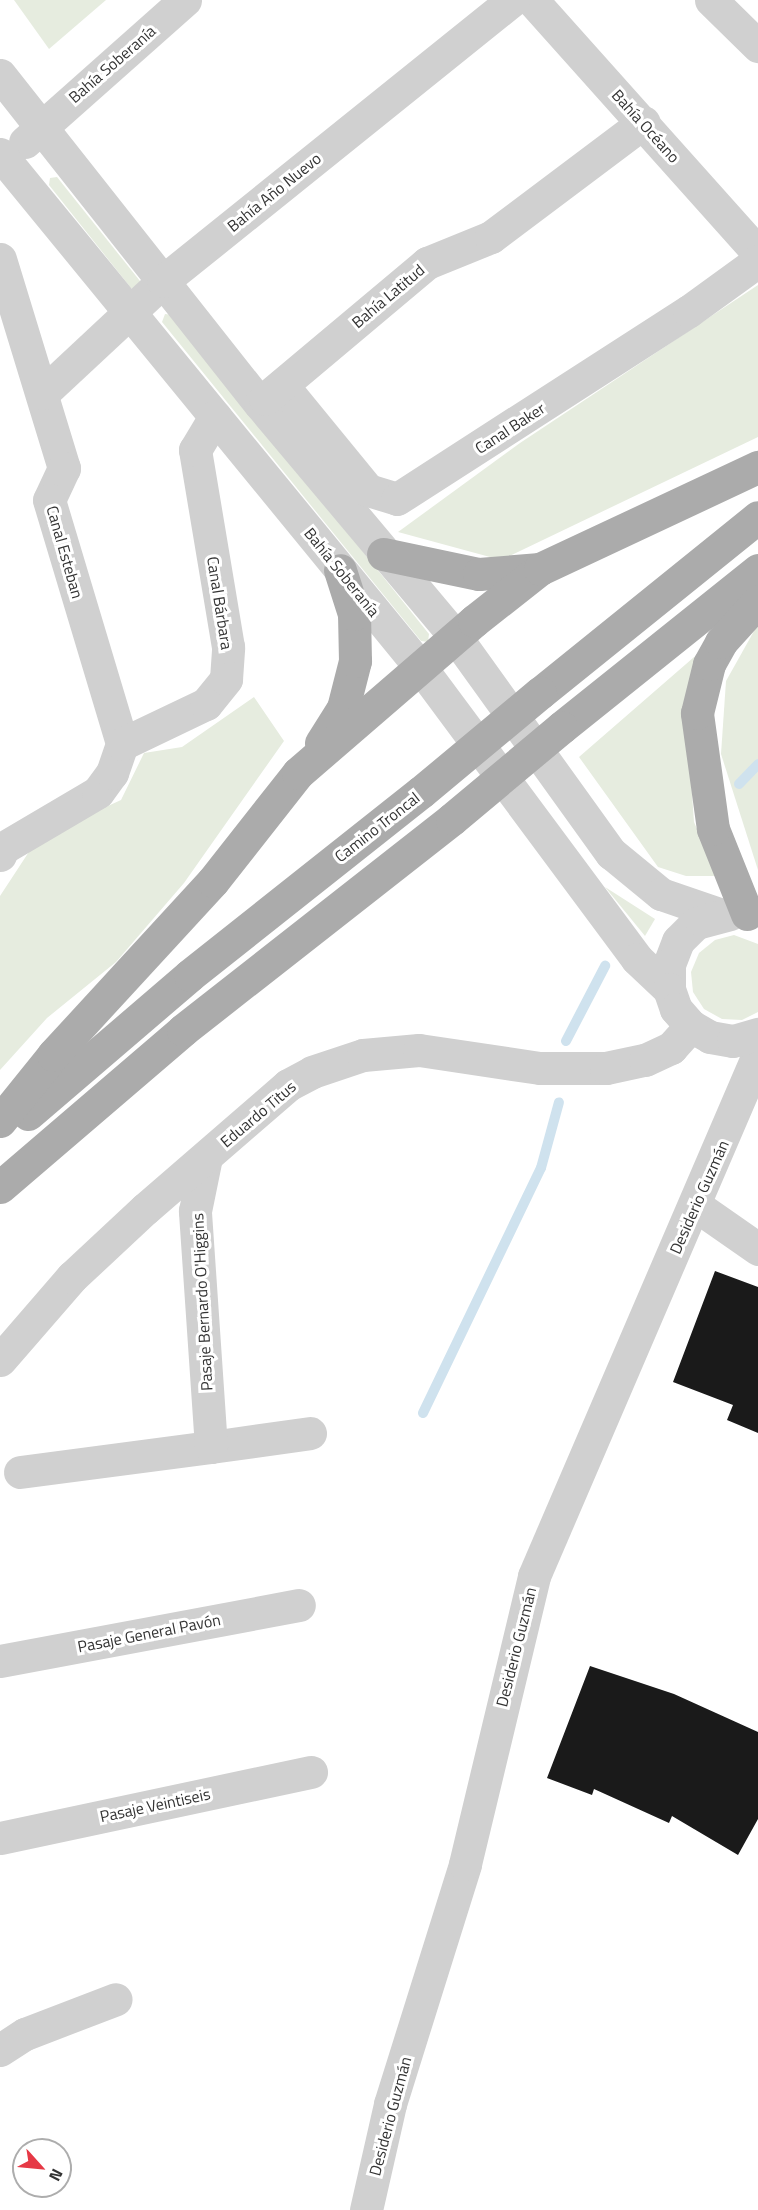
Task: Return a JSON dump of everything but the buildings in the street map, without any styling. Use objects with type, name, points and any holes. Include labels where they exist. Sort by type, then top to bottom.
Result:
[{"type":"main road","points":[[298,773],[540,569],[758,467]]},
{"type":"main road","name":"Camino Troncal","points":[[0,1140],[153,1005],[421,792],[758,517]]},
{"type":"main road","points":[[383,554],[480,574],[540,569]]},
{"type":"main road","points":[[0,1120],[53,1055],[213,881],[331,729],[351,685],[357,636],[340,570]]},
{"type":"main road","points":[[0,1187],[183,1030],[452,819],[562,727],[758,570]]},
{"type":"main road","points":[[741,916],[713,829],[698,713],[706,672],[721,642],[758,601]]},
{"type":"street","name":"Bahía Soberanía","points":[[185,0],[2,160],[131,311],[421,668],[637,958],[669,989]]},
{"type":"street","name":"Bahía Año Nuevo","points":[[43,393],[163,281],[513,0]]},
{"type":"street","name":"Bahía Océano","points":[[532,0],[644,122],[758,253]]},
{"type":"street","points":[[711,0],[758,46]]},
{"type":"street","points":[[0,75],[163,281],[271,394],[383,554],[457,639],[611,853],[661,894],[741,916]]},
{"type":"street","name":"Bahía Latitud","points":[[271,394],[427,263],[491,237],[644,122]]},
{"type":"street","name":"Canal Esteban","points":[[0,259],[43,393],[64,468],[49,500],[122,744]]},
{"type":"street","name":"Canal Baker","points":[[271,394],[368,490],[397,499],[670,324],[758,261]]},
{"type":"street","name":"Canal Bárbara","points":[[122,744],[206,704],[226,679],[228,647],[195,450],[215,417]]},
{"type":"street","points":[[1,846],[98,792],[112,773],[122,744]]},
{"type":"street","points":[[741,916],[696,924],[678,941],[669,964],[669,989],[676,1010],[691,1026],[710,1037],[750,1043]]},
{"type":"street","name":"Eduardo Titus","points":[[0,1360],[72,1277],[288,1084],[363,1055],[420,1050],[540,1068],[606,1068],[645,1060],[671,1048],[691,1026]]},
{"type":"street","name":"Desiderio Guzmán","points":[[366,2210],[390,2104],[465,1864],[534,1576],[738,1108],[750,1043]]},
{"type":"street","name":"Pasaje Bernardo O'Higgins","points":[[206,1157],[195,1211],[211,1447]]},
{"type":"street","points":[[695,1205],[758,1250]]},
{"type":"street","points":[[20,1472],[310,1433]]},
{"type":"street","name":"Pasaje General Pavón","points":[[0,1661],[299,1605]]},
{"type":"street","name":"Pasaje Veintiseis","points":[[0,1838],[311,1772]]},
{"type":"street","points":[[0,2050],[25,2034],[116,1999]]},
{"type":"shaded area","points":[[14,0],[106,0],[49,49]]},
{"type":"shaded area","points":[[57,177],[140,281],[138,289],[131,288],[49,185],[50,178]]},
{"type":"shaded area","points":[[758,285],[758,437],[501,560],[398,532],[520,443]]},
{"type":"shaded area","points":[[165,314],[173,315],[429,634],[428,642],[421,641],[162,322]]},
{"type":"shaded area","points":[[758,624],[758,870],[721,754],[726,681]]},
{"type":"shaded area","points":[[701,651],[687,723],[694,822],[717,876],[686,876],[658,867],[579,757]]},
{"type":"shaded area","points":[[254,697],[284,741],[184,883],[116,962],[47,1018],[0,1070],[0,896],[38,838],[121,800],[144,753],[182,747]]},
{"type":"shaded area","points":[[605,887],[655,919],[645,936]]},
{"type":"shaded area","points":[[734,935],[758,944],[758,1012],[742,1020],[722,1019],[704,1009],[693,992],[691,972],[699,953],[715,940]]},
{"type":"waterway","points":[[739,784],[758,764]]},
{"type":"waterway","points":[[566,1041],[605,966]]},
{"type":"waterway","points":[[423,1413],[541,1168],[559,1102]]}]
